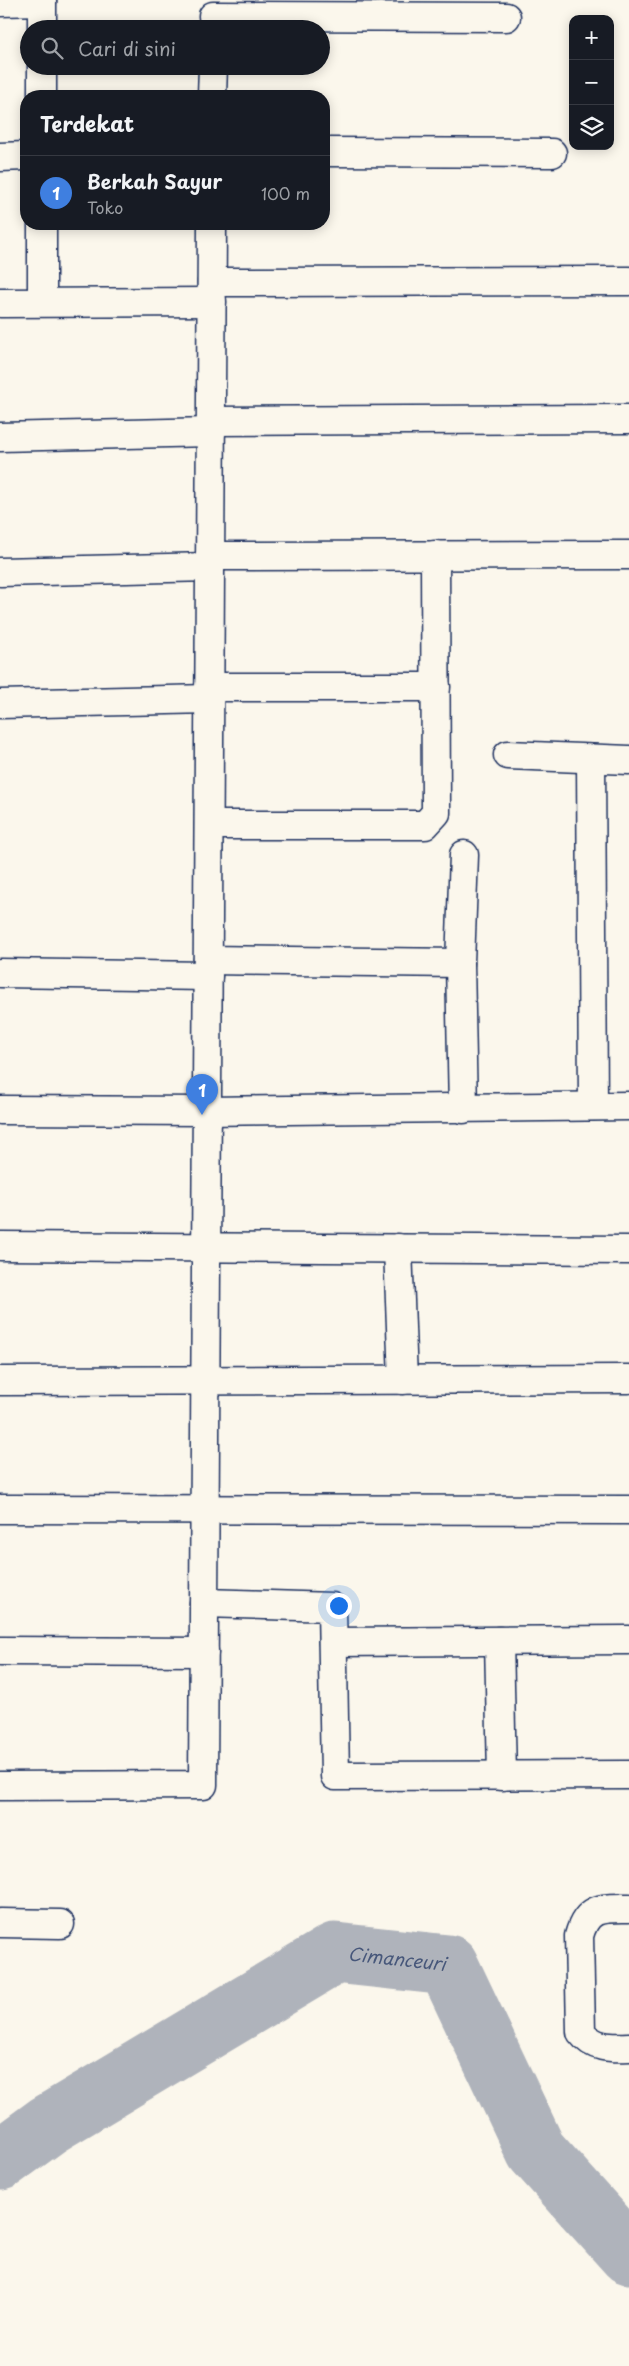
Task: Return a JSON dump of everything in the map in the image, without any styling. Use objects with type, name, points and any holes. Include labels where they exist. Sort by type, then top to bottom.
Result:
[{"type":"street","points":[[0,2],[42,1],[42,20]]},
{"type":"street","points":[[213,15],[506,17]]},
{"type":"street","points":[[42,75],[42,90]]},
{"type":"street","points":[[212,90],[213,75]]},
{"type":"street","points":[[330,152],[552,153]]},
{"type":"street","points":[[0,157],[20,156]]},
{"type":"street","points":[[42,230],[42,302]]},
{"type":"street","points":[[0,1786],[203,1786],[212,230]]},
{"type":"street","points":[[0,302],[42,302],[212,292],[629,281]]},
{"type":"street","points":[[0,437],[211,427],[629,419]]},
{"type":"street","points":[[209,825],[425,825],[436,813],[435,555]]},
{"type":"street","points":[[0,572],[210,562],[435,555],[629,555]]},
{"type":"street","points":[[0,704],[209,693],[436,687]]},
{"type":"street","points":[[508,755],[629,760]]},
{"type":"street","points":[[591,759],[593,1106]]},
{"type":"street","points":[[463,1110],[460,963],[464,855]]},
{"type":"street","points":[[0,973],[460,963]]},
{"type":"street","points":[[0,1110],[463,1110],[629,1106]]},
{"type":"street","points":[[0,1246],[629,1250]]},
{"type":"street","points":[[398,1248],[403,1380]]},
{"type":"street","points":[[0,1381],[629,1379]]},
{"type":"street","points":[[0,1509],[629,1510]]},
{"type":"street","points":[[204,1603],[332,1607],[334,1776],[629,1776]]},
{"type":"street","points":[[333,1642],[629,1640]]},
{"type":"street","points":[[499,1642],[502,1776]]},
{"type":"street","points":[[0,1651],[204,1652]]},
{"type":"street","points":[[629,1908],[603,1908],[594,1911],[582,1926],[579,1936],[581,2032],[587,2041],[600,2046],[629,2047]]},
{"type":"street","points":[[0,1923],[60,1924]]},
{"type":"waterway","name":"Cimanceuri","points":[[0,2160],[48,2125],[335,1953],[448,1965],[536,2151],[629,2254]]},
{"type":"place","name":"Berkah Sayur","points":[[202,1115]]}]
